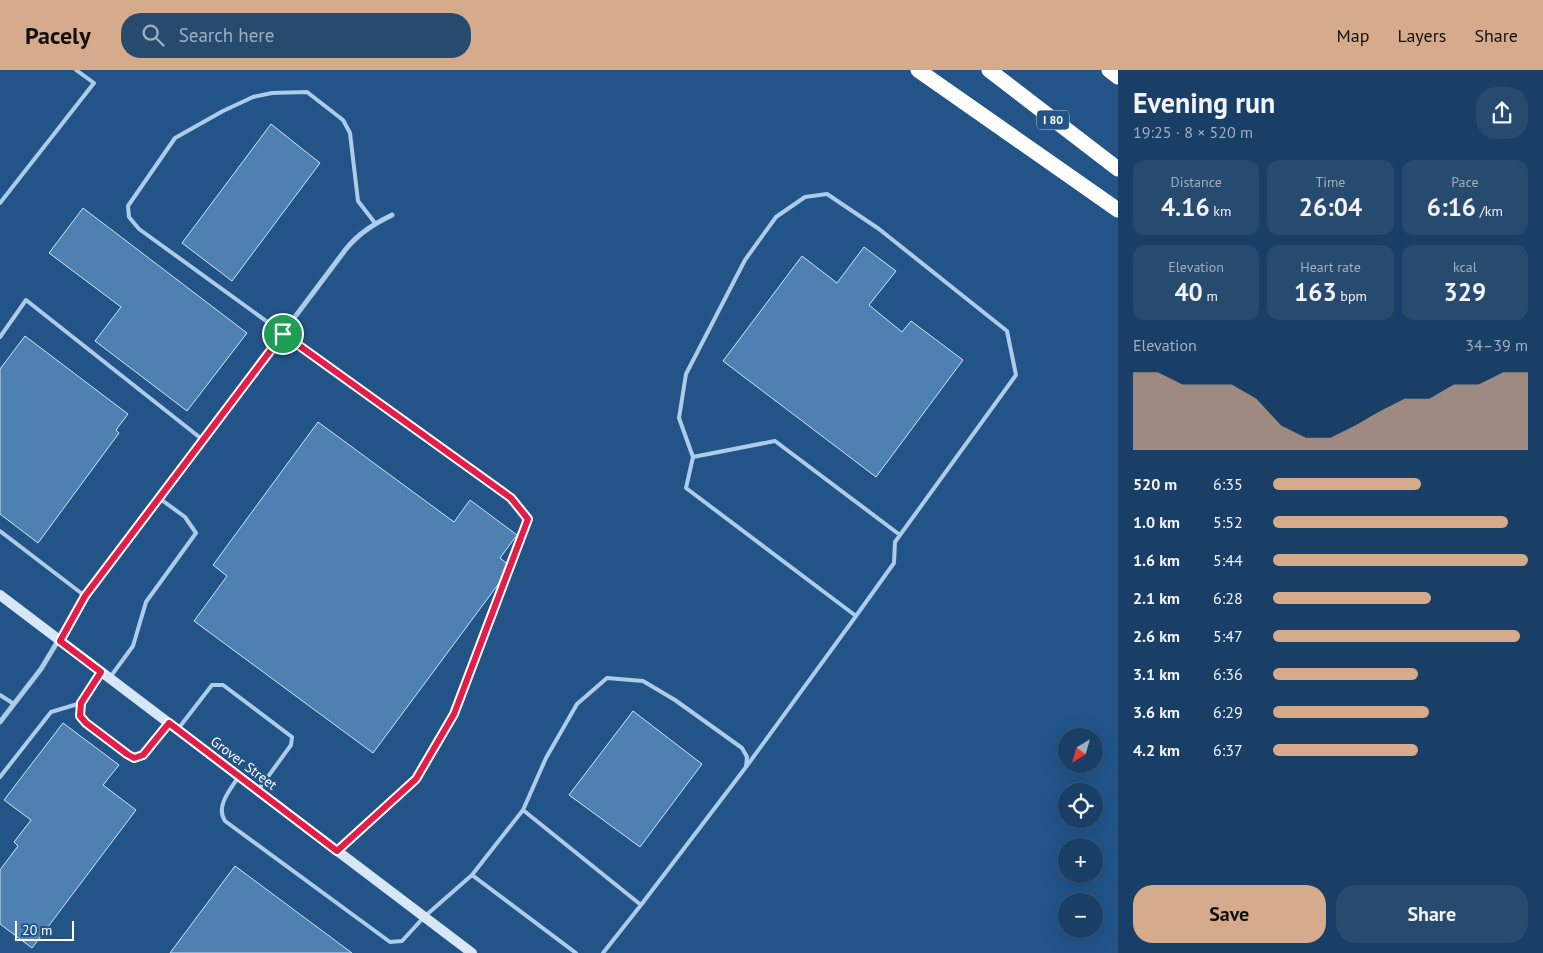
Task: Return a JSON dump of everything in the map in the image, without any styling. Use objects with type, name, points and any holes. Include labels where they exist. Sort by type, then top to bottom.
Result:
[{"type":"highway","points":[[918,70],[1118,210]]},
{"type":"highway","name":"I 80","points":[[989,70],[1118,169]]},
{"type":"highway","points":[[1109,70],[1118,77]]},
{"type":"main road","name":"Grover Street","points":[[0,596],[472,953]]},
{"type":"street","points":[[0,722],[60,641],[85,596],[351,243],[375,223],[392,215]]},
{"type":"lane","points":[[0,203],[94,83],[76,70]]},
{"type":"lane","points":[[337,851],[416,779],[454,714],[528,519],[511,498],[139,229],[129,217],[128,206],[175,138],[223,111],[253,97],[272,93],[307,92],[342,120],[350,133],[358,201],[375,223]]},
{"type":"lane","points":[[603,953],[746,767],[856,616],[894,563],[895,542],[1016,375],[1007,331],[879,229],[827,194],[805,197],[776,217],[745,260],[686,374],[679,418],[693,457],[686,488],[856,616]]},
{"type":"lane","points":[[0,337],[26,300],[203,440]]},
{"type":"lane","points":[[693,457],[775,442],[900,535]]},
{"type":"lane","points":[[0,777],[51,712],[81,703],[133,646],[146,602],[196,533],[185,517],[159,498]]},
{"type":"lane","points":[[0,531],[85,596]]},
{"type":"lane","points":[[239,776],[223,802],[222,816],[226,821],[390,942],[402,941],[424,917],[472,875],[522,810],[546,758],[577,704],[607,678],[643,681],[675,700],[742,748],[747,757],[746,767]]},
{"type":"lane","points":[[81,703],[80,716],[86,723],[134,758],[143,755],[212,685],[223,685],[292,737],[291,745],[258,791]]},
{"type":"lane","points":[[0,695],[14,704]]},
{"type":"lane","points":[[522,810],[640,905]]},
{"type":"lane","points":[[472,875],[576,953]]},
{"type":"building","points":[[271,124],[320,163],[232,281],[182,243]]},
{"type":"building","points":[[83,208],[247,333],[187,411],[95,341],[121,307],[49,253]]},
{"type":"building","points":[[864,247],[896,271],[869,305],[902,332],[911,321],[963,360],[876,477],[723,361],[802,256],[837,283]]},
{"type":"building","points":[[25,336],[128,414],[116,430],[119,433],[38,543],[0,514],[0,369]]},
{"type":"building","points":[[318,422],[454,522],[470,500],[517,535],[500,558],[511,567],[373,753],[194,621],[227,576],[213,565]]},
{"type":"building","points":[[633,711],[702,764],[640,847],[569,795]]},
{"type":"building","points":[[63,723],[119,765],[103,785],[136,810],[32,948],[0,924],[0,870],[18,846],[14,842],[31,820],[4,800]]},
{"type":"building","points":[[235,866],[352,953],[170,953]]},
{"type":"route","points":[[283,334],[511,498],[528,519],[454,714],[416,779],[337,851],[169,723],[143,755],[134,758],[86,723],[80,716],[81,703],[101,672],[60,641],[76,609],[85,596],[283,334]]}]
